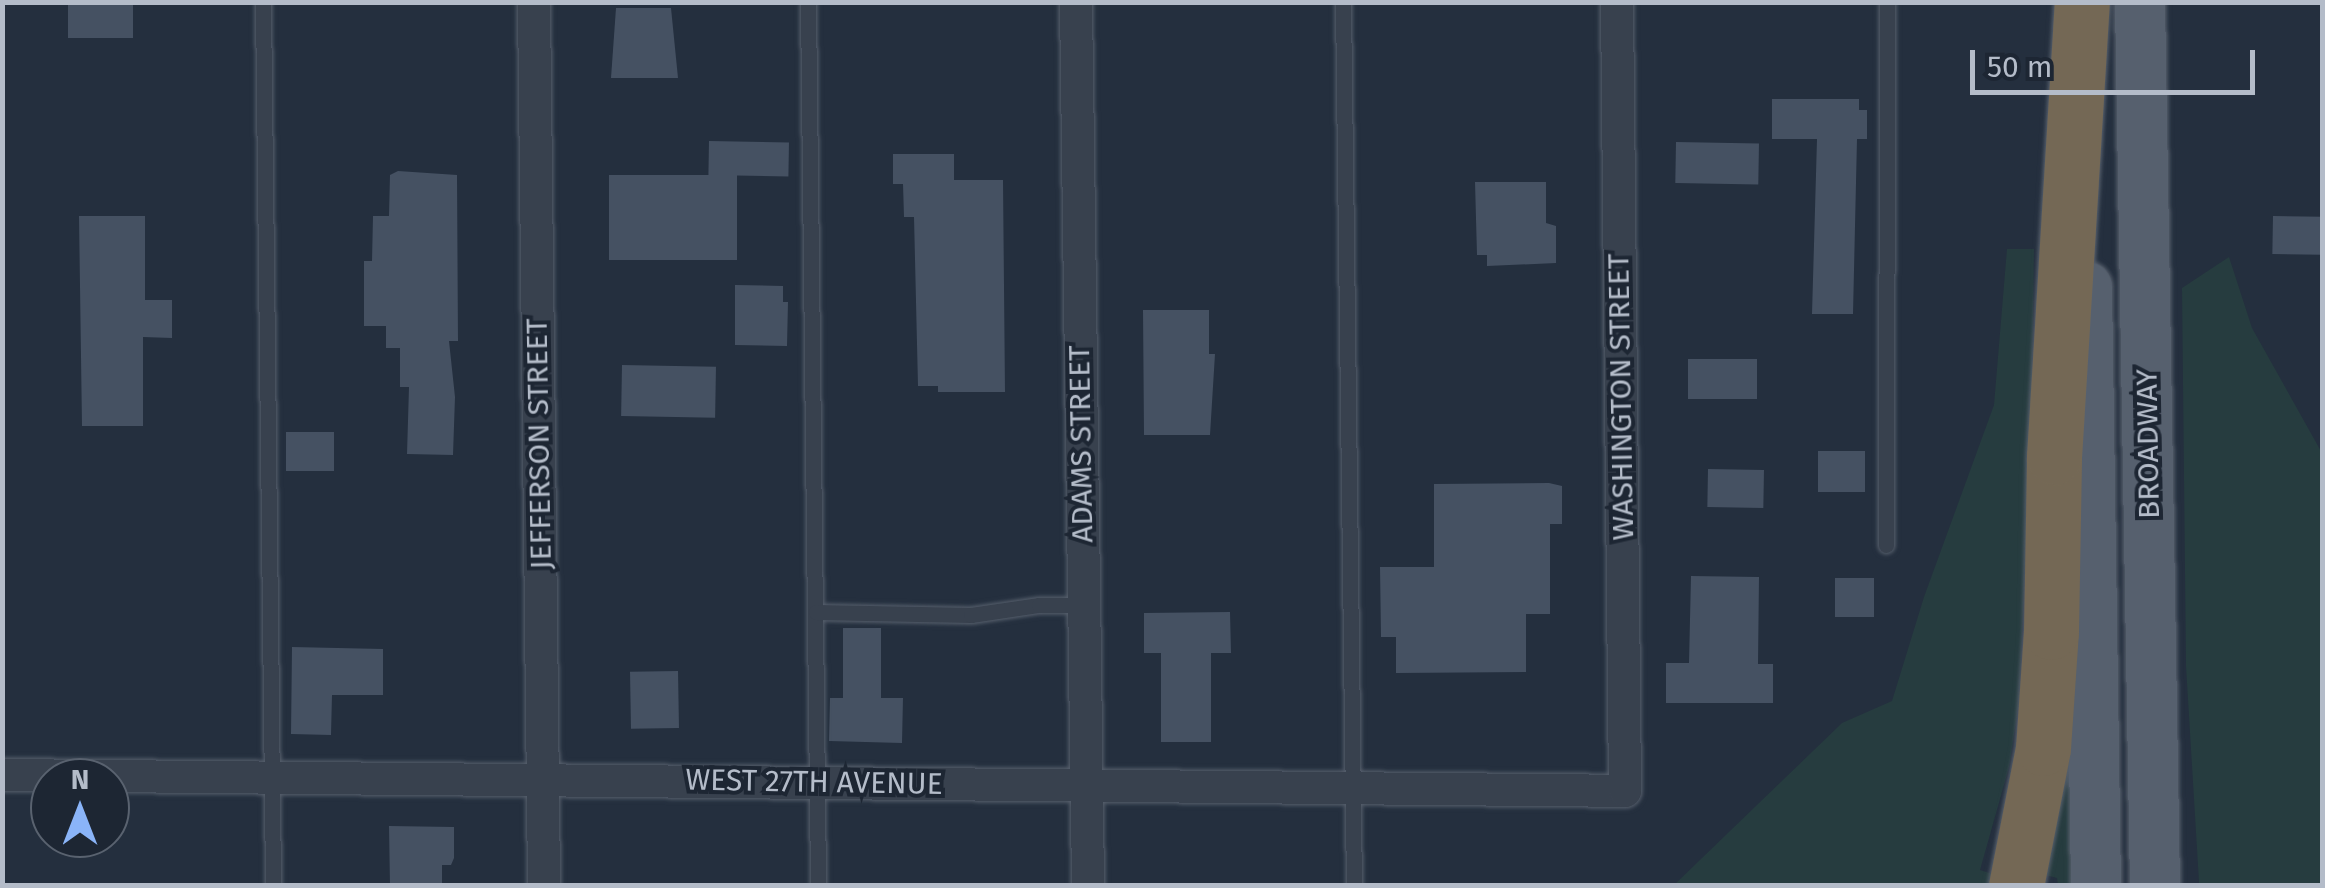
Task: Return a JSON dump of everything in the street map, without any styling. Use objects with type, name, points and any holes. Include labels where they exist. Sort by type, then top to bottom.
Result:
[{"type":"highway","points":[[2016,886],[2043,748],[2051,632],[2054,457],[2082,2]]},
{"type":"main road","name":"BROADWAY","points":[[2082,2],[2096,886]]},
{"type":"main road","name":"BROADWAY","points":[[2140,2],[2155,886]]},
{"type":"street","name":"JEFFERSON STREET","points":[[534,2],[544,886]]},
{"type":"street","name":"ADAMS STREET","points":[[1076,2],[1088,886]]},
{"type":"street","name":"WASHINGTON STREET","points":[[1617,2],[1626,791]]},
{"type":"street","name":"WEST 27TH AVENUE","points":[[2,775],[1626,791]]},
{"type":"lane","points":[[264,2],[274,886]]},
{"type":"lane","points":[[808,2],[818,886]]},
{"type":"lane","points":[[1343,2],[1354,886]]},
{"type":"lane","points":[[1886,545],[1887,2]]},
{"type":"lane","points":[[816,612],[971,615],[1039,606],[1082,606]]},
{"type":"green space","points":[[2007,249],[2034,249],[2032,404],[2019,702],[2009,767],[1980,870],[1999,876],[1996,885],[1673,886],[1842,723],[1892,701],[1924,597],[1994,405]]},
{"type":"green space","points":[[2229,257],[2252,328],[2322,453],[2322,885],[2199,886],[2186,666],[2182,288]]},
{"type":"green space","points":[[2070,710],[2071,885],[2058,885],[2057,878],[2038,873]]},
{"type":"building","points":[[68,2],[133,2],[133,38],[68,38]]},
{"type":"building","points":[[616,8],[671,8],[678,78],[611,78]]},
{"type":"building","points":[[1772,99],[1859,99],[1859,110],[1867,110],[1867,139],[1857,139],[1853,314],[1812,314],[1817,139],[1772,139]]},
{"type":"building","points":[[709,141],[789,142],[788,176],[708,175]]},
{"type":"building","points":[[1676,142],[1759,143],[1758,184],[1675,183]]},
{"type":"building","points":[[893,154],[954,154],[954,180],[1003,180],[1005,392],[938,392],[938,386],[918,386],[914,217],[904,217],[903,184],[893,184]]},
{"type":"building","points":[[398,171],[457,175],[458,341],[449,341],[455,397],[453,455],[407,454],[409,387],[400,387],[400,348],[386,348],[386,326],[364,326],[364,261],[372,261],[373,216],[389,216],[390,175]]},
{"type":"building","points":[[609,175],[737,175],[737,260],[609,260]]},
{"type":"building","points":[[1475,182],[1546,182],[1546,223],[1556,226],[1556,263],[1487,266],[1487,255],[1477,255]]},
{"type":"building","points":[[79,216],[145,216],[145,300],[172,300],[172,338],[143,337],[143,426],[82,426]]},
{"type":"building","points":[[2273,216],[2322,217],[2321,255],[2272,254]]},
{"type":"building","points":[[735,285],[783,286],[783,302],[788,302],[787,346],[735,345]]},
{"type":"building","points":[[1143,310],[1209,310],[1209,354],[1215,354],[1210,435],[1144,435]]},
{"type":"building","points":[[1688,359],[1757,359],[1757,399],[1688,399]]},
{"type":"building","points":[[622,365],[716,367],[715,418],[621,416]]},
{"type":"building","points":[[286,432],[334,432],[334,471],[286,471]]},
{"type":"building","points":[[1818,451],[1865,451],[1865,492],[1818,492]]},
{"type":"building","points":[[1708,469],[1764,470],[1763,508],[1707,507]]},
{"type":"building","points":[[1434,484],[1562,486],[1562,524],[1550,524],[1550,614],[1526,614],[1526,672],[1396,673],[1396,637],[1381,637],[1380,567],[1434,567]]},
{"type":"building","points":[[1691,576],[1759,577],[1758,664],[1773,664],[1773,703],[1666,703],[1666,663],[1689,663]]},
{"type":"building","points":[[1835,578],[1874,578],[1874,617],[1835,617]]},
{"type":"building","points":[[1230,612],[1231,653],[1211,653],[1211,742],[1161,742],[1161,653],[1144,653],[1144,613]]},
{"type":"building","points":[[843,628],[881,628],[881,698],[903,698],[902,743],[829,741],[830,698],[843,698]]},
{"type":"building","points":[[292,647],[383,649],[383,695],[332,695],[331,735],[291,734]]},
{"type":"building","points":[[678,671],[679,728],[631,729],[630,672]]},
{"type":"building","points":[[389,826],[454,827],[454,858],[451,865],[442,865],[442,886],[390,886]]}]
